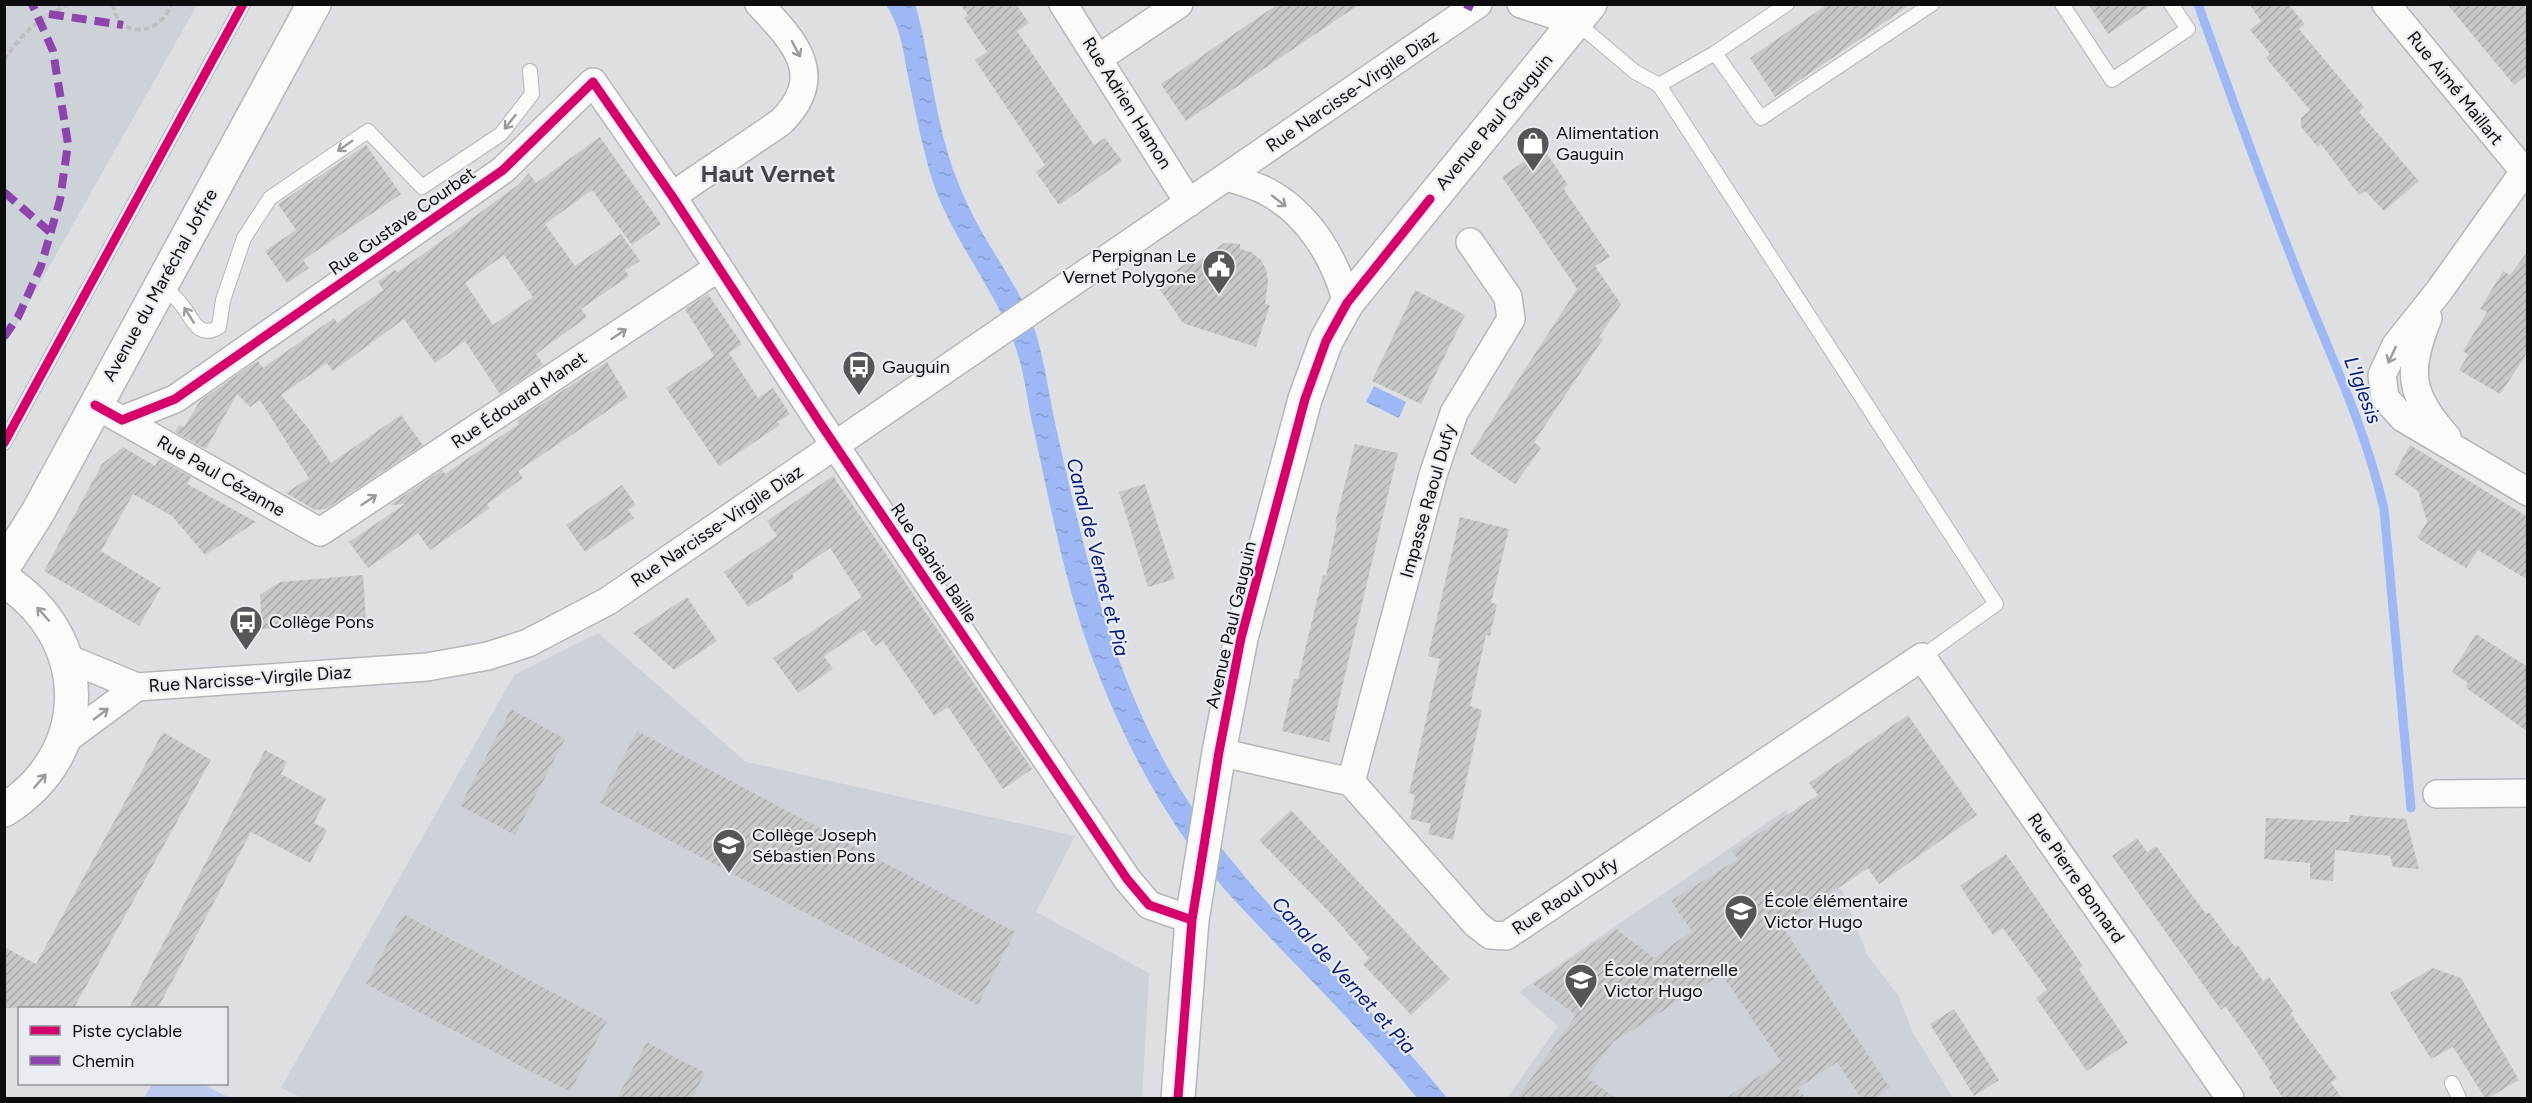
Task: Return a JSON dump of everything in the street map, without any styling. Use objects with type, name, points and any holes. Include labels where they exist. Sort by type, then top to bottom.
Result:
[{"type":"street","name":"Avenue du Maréchal Joffre","points":[[4,566],[108,412],[159,284],[314,4]]},
{"type":"street","points":[[672,196],[781,122],[795,108],[804,89],[805,70],[797,48],[759,4]]},
{"type":"street","name":"Rue Adrien Hamon","points":[[1063,4],[1189,203]]},
{"type":"street","points":[[1099,58],[1179,4]]},
{"type":"street","name":"Rue Narcisse-Virgile Diaz","points":[[67,658],[137,687],[427,667],[488,656],[528,643],[608,601],[1478,4]]},
{"type":"street","points":[[1521,4],[1583,13]]},
{"type":"street","name":"Rue Aimé Maillart","points":[[2386,4],[2526,171]]},
{"type":"street","name":"Avenue Paul Gauguin","points":[[1178,1098],[1192,920],[1219,752],[1241,638],[1305,399],[1326,341],[1347,303],[1583,13]]},
{"type":"street","name":"Rue Gustave Courbet","points":[[108,412],[175,399],[503,170],[593,81],[672,196]]},
{"type":"street","points":[[2526,171],[2439,291],[2415,351],[2414,384],[2427,416],[2457,448],[2528,492]]},
{"type":"street","points":[[1227,177],[1266,191],[1311,226],[1340,275],[1347,303]]},
{"type":"street","name":"Rue Gabriel Baille","points":[[672,196],[835,445],[1127,879],[1149,905],[1192,920]]},
{"type":"street","name":"Impasse Raoul Dufy","points":[[1351,782],[1433,475],[1454,413],[1511,319],[1508,297],[1470,242]]},
{"type":"street","name":"Rue Édouard Manet","points":[[320,532],[718,268]]},
{"type":"street","name":"Rue Paul Cézanne","points":[[108,412],[320,532]]},
{"type":"street","points":[[4,580],[22,591],[49,620],[67,658],[72,686],[72,706],[64,741],[54,763],[40,782],[21,801],[4,810]]},
{"type":"street","name":"Rue Raoul Dufy","points":[[1351,782],[1476,924],[1490,935],[1506,936],[1922,657]]},
{"type":"street","name":"Rue Pierre Bonnard","points":[[1922,657],[2230,1098]]},
{"type":"street","name":"Rue Narcisse-Virgile Diaz","points":[[64,741],[137,687]]},
{"type":"street","points":[[1219,752],[1351,782]]},
{"type":"street","points":[[2437,794],[2528,793]]},
{"type":"lane","points":[[4,443],[243,4]]},
{"type":"lane","points":[[1659,85],[1715,53],[1787,4]]},
{"type":"lane","points":[[1715,53],[1761,118],[1932,4]]},
{"type":"lane","points":[[2062,4],[2112,80],[2188,29],[2171,4]]},
{"type":"lane","points":[[1583,13],[1635,72],[1659,85],[1996,604],[1922,657]]},
{"type":"lane","points":[[159,284],[182,304],[192,322],[202,331],[211,332],[219,327],[223,300],[244,238],[270,198],[368,130],[422,187],[501,134],[532,94],[530,71]]},
{"type":"lane","points":[[2452,1083],[2460,1098]]},
{"type":"path","points":[[4,60],[23,32],[49,14],[69,4]]},
{"type":"path","points":[[113,4],[114,12],[123,25],[140,31],[156,27],[167,16],[171,4]]},
{"type":"shaded area","points":[[4,5],[197,5],[5,345]]},
{"type":"shaded area","name":"Collège Joseph Sébastien Pons","points":[[598,633],[746,762],[1075,836],[1036,912],[1149,973],[1142,1098],[303,1098],[281,1088],[514,675]]},
{"type":"shaded area","name":"École élémentaire Victor Hugo","points":[[1786,810],[1843,893],[1868,956],[1898,995],[1913,1033],[1953,1098],[1507,1098],[1558,1026],[1519,992]]},
{"type":"shaded area","points":[[151,1085],[204,1085],[230,1098],[144,1098]]},
{"type":"water","points":[[886,5],[914,5],[916,7],[938,114],[956,177],[974,217],[1019,294],[1034,326],[1077,517],[1102,610],[1135,701],[1156,745],[1179,787],[1239,870],[1414,1059],[1447,1098],[1417,1098],[1348,1019],[1227,892],[1188,844],[1139,763],[1100,678],[1079,618],[1054,525],[1018,356],[996,303],[940,201],[922,143],[901,42],[895,22]]},
{"type":"water","points":[[1374,386],[1406,402],[1399,418],[1366,402]]},
{"type":"building","points":[[960,4],[1016,4],[1029,23],[1017,31],[1094,145],[1105,138],[1122,161],[1059,205],[1036,172],[1045,165],[975,60],[987,52],[964,18],[968,15]]},
{"type":"building","points":[[1278,4],[1360,4],[1186,121],[1161,84]]},
{"type":"building","points":[[1828,4],[1911,4],[1775,97],[1750,58]]},
{"type":"building","points":[[2088,4],[2152,4],[2108,34]]},
{"type":"building","points":[[2249,4],[2288,4],[2305,24],[2299,29],[2364,107],[2359,112],[2419,181],[2384,211],[2365,191],[2359,195],[2321,144],[2318,147],[2301,127],[2301,118],[2310,110],[2266,58],[2270,54],[2250,30],[2261,21]]},
{"type":"building","points":[[2447,4],[2528,4],[2528,74],[2514,85]]},
{"type":"building","points":[[600,137],[661,224],[632,245],[592,190],[545,224],[575,266],[621,234],[640,261],[625,270],[629,276],[581,309],[587,317],[536,354],[543,365],[500,394],[465,341],[435,363],[404,319],[333,371],[327,363],[281,395],[308,428],[331,463],[401,415],[423,445],[326,509],[315,510],[286,493],[309,478],[260,400],[250,407],[237,394],[206,449],[175,432],[179,425],[184,427],[200,401],[254,363],[258,361],[263,368],[334,318],[337,323],[383,290],[378,282],[395,270],[398,272],[458,229],[518,185],[529,173],[536,183]],"holes":[[[504,255],[533,297],[493,325],[465,283]]]},
{"type":"building","points":[[366,145],[401,194],[303,260],[309,268],[287,283],[265,251],[296,230],[278,204]]},
{"type":"building","points":[[1543,148],[1568,185],[1563,188],[1610,257],[1595,266],[1621,304],[1599,337],[1603,339],[1534,442],[1541,448],[1515,484],[1470,454],[1577,289],[1502,177]]},
{"type":"building","points":[[1224,243],[1240,244],[1240,249],[1251,252],[1261,260],[1266,269],[1268,282],[1265,303],[1270,306],[1256,347],[1183,323],[1156,284],[1191,260],[1195,264]]},
{"type":"building","points":[[2528,251],[2528,352],[2500,394],[2459,370],[2468,355],[2463,351],[2487,312],[2480,309],[2503,271],[2510,275]]},
{"type":"building","points":[[1415,290],[1465,315],[1421,404],[1372,381]]},
{"type":"building","points":[[708,294],[742,344],[729,353],[758,398],[773,388],[790,414],[778,422],[780,425],[719,466],[666,388],[714,356],[685,309]]},
{"type":"building","points":[[607,362],[628,397],[518,471],[523,478],[487,504],[490,508],[430,550],[418,533],[368,568],[349,542],[405,504],[390,505],[442,470],[445,474],[519,424],[517,420]]},
{"type":"building","points":[[1355,444],[1398,453],[1329,742],[1282,731],[1294,679],[1298,679],[1323,575],[1326,576],[1337,524],[1335,523]]},
{"type":"building","points":[[2410,445],[2528,517],[2528,580],[2478,550],[2466,568],[2417,538],[2427,522],[2418,491],[2394,474]]},
{"type":"building","points":[[123,447],[155,466],[159,459],[191,477],[187,484],[256,522],[205,555],[172,516],[133,494],[101,551],[161,588],[139,626],[44,571],[102,464]]},
{"type":"building","points":[[833,476],[1032,769],[1003,789],[948,707],[934,716],[883,641],[875,646],[864,630],[824,656],[833,669],[798,693],[773,658],[862,597],[830,548],[792,574],[794,578],[748,607],[724,572],[777,536],[767,521]]},
{"type":"building","points":[[1145,484],[1175,579],[1148,587],[1119,492]]},
{"type":"building","points":[[622,485],[636,505],[628,510],[634,518],[585,552],[566,525]]},
{"type":"building","points":[[1460,517],[1509,529],[1491,603],[1497,604],[1490,636],[1486,635],[1470,706],[1482,710],[1453,840],[1428,834],[1431,824],[1410,819],[1415,795],[1409,793],[1440,659],[1428,656]]},
{"type":"building","points":[[363,575],[366,622],[348,623],[344,617],[298,620],[298,626],[262,629],[260,595],[280,582]]},
{"type":"building","points":[[687,597],[717,641],[674,670],[633,633]]},
{"type":"building","points":[[2476,634],[2528,667],[2528,732],[2465,687],[2468,683],[2452,672]]},
{"type":"building","points":[[511,709],[565,739],[515,835],[460,806]]},
{"type":"building","points":[[1908,715],[1977,815],[1879,884],[1868,868],[1782,926],[1890,1088],[1875,1098],[1861,1098],[1837,1062],[1798,1088],[1805,1098],[1726,1098],[1781,1062],[1722,974],[1613,1042],[1587,1078],[1616,1098],[1517,1098],[1576,1015],[1533,984],[1616,929],[1654,958],[1692,931],[1671,901],[1738,859],[1732,851],[1818,795],[1809,783]]},
{"type":"building","points":[[637,731],[1015,932],[978,1005],[600,803]]},
{"type":"building","points":[[163,732],[211,760],[75,1007],[4,1008],[4,947],[36,964]]},
{"type":"building","points":[[265,750],[287,762],[281,774],[326,799],[314,823],[327,830],[310,863],[251,832],[159,1007],[130,1007]]},
{"type":"building","points":[[1291,810],[1450,979],[1411,1015],[1363,964],[1369,958],[1334,917],[1259,840]]},
{"type":"building","points":[[2350,815],[2406,819],[2419,869],[2393,867],[2390,856],[2335,850],[2333,881],[2310,879],[2310,863],[2264,859],[2266,818],[2349,822]]},
{"type":"building","points":[[2137,838],[2147,852],[2156,846],[2206,914],[2209,912],[2235,947],[2238,945],[2263,981],[2269,977],[2293,1011],[2290,1013],[2337,1078],[2331,1083],[2342,1098],[2283,1098],[2269,1077],[2272,1075],[2250,1041],[2225,1006],[2221,1010],[2112,856]]},
{"type":"building","points":[[2006,854],[2083,966],[2079,969],[2128,1043],[2087,1071],[2036,998],[2047,990],[2003,928],[1993,935],[1960,886]]},
{"type":"building","points":[[403,914],[607,1021],[570,1092],[366,984]]},
{"type":"building","points":[[2433,968],[2461,978],[2519,1080],[2485,1098],[2453,1047],[2431,1059],[2390,993]]},
{"type":"building","points":[[1954,1009],[1999,1080],[1974,1096],[1930,1024]]},
{"type":"building","points":[[647,1042],[705,1073],[692,1098],[617,1098]]},
{"type":"waterway","name":"L'Iglesis","points":[[2198,4],[2236,111],[2337,369],[2377,480],[2384,509],[2411,808]]},
{"type":"marked path","points":[[4,337],[18,317],[41,266],[60,200],[68,144],[53,51],[32,4]]},
{"type":"marked path","points":[[1465,4],[1473,8]]},
{"type":"marked path","points":[[49,14],[123,25]]},
{"type":"marked path","points":[[4,192],[51,233]]},
{"type":"cycle path","points":[[4,443],[243,4]]},
{"type":"cycle path","points":[[95,405],[122,420],[175,399],[503,170],[593,82],[672,196],[820,423],[1127,879],[1149,905],[1192,920]]},
{"type":"cycle path","points":[[1178,1098],[1192,920],[1219,752],[1241,638],[1305,399],[1326,341],[1347,303],[1430,199]]},
{"type":"place","name":"Alimentation Gauguin","points":[[1533,172]]},
{"type":"place","name":"Perpignan Le Vernet Polygone","points":[[1219,295]]},
{"type":"place","name":"Gauguin","points":[[859,396]]},
{"type":"place","name":"Collège Pons","points":[[246,651]]},
{"type":"place","name":"Collège Joseph Sébastien Pons","points":[[729,874]]},
{"type":"place","name":"École élémentaire Victor Hugo","points":[[1741,940]]},
{"type":"place","name":"École maternelle Victor Hugo","points":[[1581,1009]]},
{"type":"district","name":"Haut Vernet","points":[[768,173]]},
{"type":"water label","name":"Canal de Vernet et Pia","points":[[1098,557]]},
{"type":"water label","name":"Canal de Vernet et Pia","points":[[1344,975]]}]
